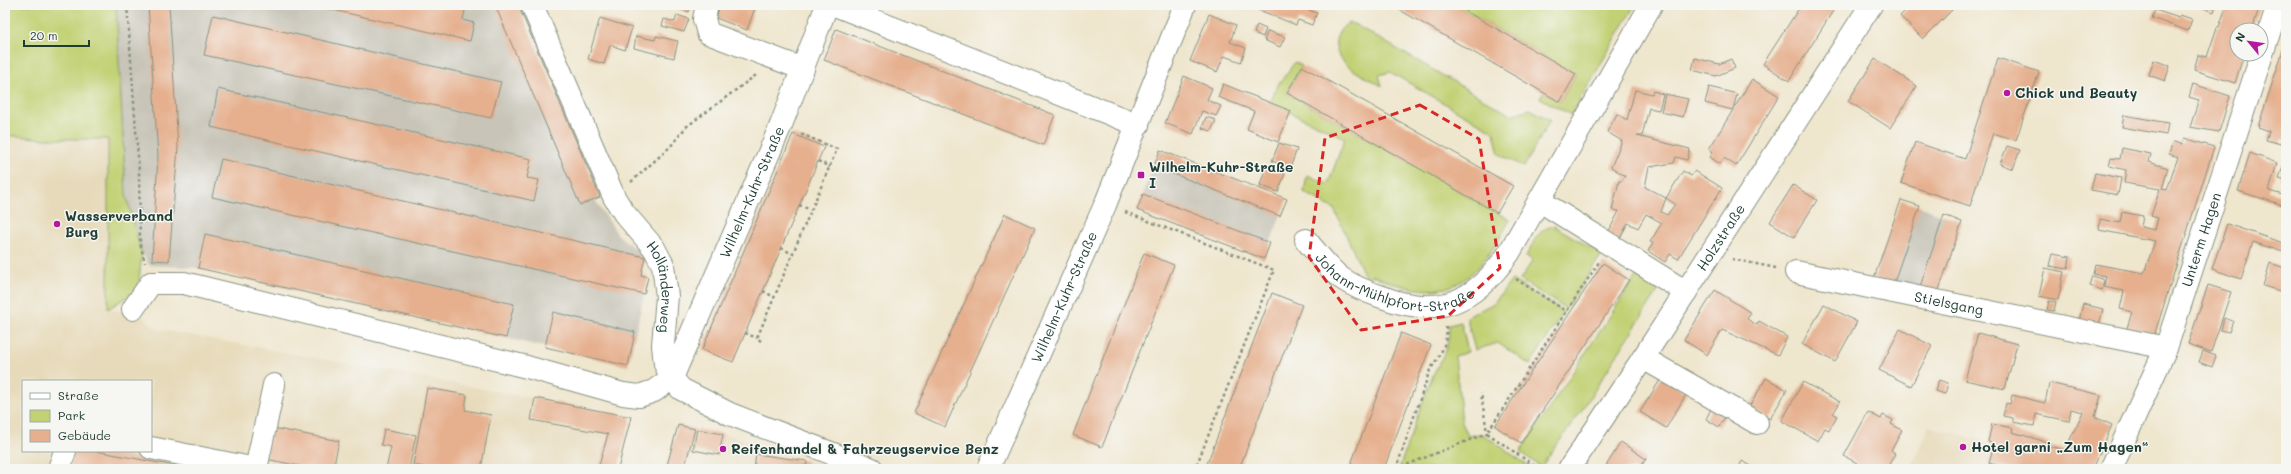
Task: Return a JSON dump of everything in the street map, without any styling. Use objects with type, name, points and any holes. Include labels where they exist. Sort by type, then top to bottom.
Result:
[{"type":"street","name":"Holländerweg","points":[[532,5],[614,197],[624,213],[654,248],[663,265],[667,296],[663,344],[665,364],[672,378],[681,389],[730,414],[872,469]]},
{"type":"street","points":[[707,5],[704,19],[708,33],[803,69]]},
{"type":"street","name":"Wilhelm-Kuhr-Straße","points":[[672,378],[781,125],[827,5]]},
{"type":"street","points":[[835,5],[1138,125]]},
{"type":"street","name":"Wilhelm-Kuhr-Straße","points":[[988,469],[1105,205],[1185,5]]},
{"type":"street","name":"Johann-Mühlpfort-Straße","points":[[1306,240],[1340,277],[1354,287],[1400,304],[1417,307],[1443,305],[1467,296],[1489,280],[1509,254],[1651,5]]},
{"type":"street","name":"Holzstraße","points":[[1569,469],[1686,292],[1871,5]]},
{"type":"street","name":"Unterm Hagen","points":[[2111,469],[2166,348],[2278,5]]},
{"type":"street","points":[[1540,201],[1686,292]]},
{"type":"street","name":"Stielsgang","points":[[1796,272],[2166,348]]},
{"type":"street","points":[[133,309],[151,283],[184,283],[527,367],[623,394],[639,396],[654,391],[672,378]]},
{"type":"street","points":[[1643,358],[1757,422]]},
{"type":"street","points":[[152,448],[256,469],[274,385]]},
{"type":"street","points":[[59,469],[65,452]]},
{"type":"path","points":[[127,5],[139,171],[140,243],[151,283]]},
{"type":"path","points":[[614,197],[660,157],[686,127],[777,60]]},
{"type":"path","points":[[757,338],[837,149],[781,125]]},
{"type":"path","points":[[818,161],[830,167]]},
{"type":"path","points":[[799,205],[811,210]]},
{"type":"path","points":[[1105,205],[1274,270],[1195,469]]},
{"type":"path","points":[[781,248],[793,254]]},
{"type":"path","points":[[1396,469],[1487,432],[1601,259]]},
{"type":"path","points":[[1732,259],[1796,272]]},
{"type":"path","points":[[1511,275],[1566,311]]},
{"type":"path","points":[[763,291],[774,297]]},
{"type":"path","points":[[1396,469],[1430,370],[1440,356],[1447,337],[1443,305]]},
{"type":"path","points":[[745,333],[761,341]]},
{"type":"path","points":[[1481,393],[1487,432],[1539,469]]},
{"type":"highlighted area","points":[[1420,105],[1479,139],[1500,268],[1448,316],[1361,330],[1309,257],[1325,138]]},
{"type":"shaded area","points":[[116,5],[518,5],[600,197],[595,200],[618,235],[645,257],[641,275],[648,277],[628,366],[198,268],[149,265],[142,253],[126,195]]},
{"type":"shaded area","name":"Wasserverband Burg","points":[[5,135],[46,139],[108,139],[108,309],[139,314],[157,329],[613,413],[598,469],[5,469]]},
{"type":"shaded area","points":[[1160,150],[1287,199],[1264,259],[1137,210]]},
{"type":"shaded area","points":[[1901,200],[1962,222],[1938,293],[1874,278]]},
{"type":"shaded area","name":"Hotel garni „Zum Hagen“","points":[[1929,426],[1994,444],[2084,469],[1910,469]]},
{"type":"shaded area","name":"Reifenhandel & Fahrzeugservice Benz","points":[[695,429],[723,434],[759,444],[757,454],[807,461],[828,469],[684,469]]},
{"type":"green space","points":[[5,5],[116,5],[126,195],[142,253],[138,290],[108,309],[108,139],[46,139],[5,135]]},
{"type":"green space","points":[[1455,5],[1635,5],[1571,115],[1540,98],[1544,92],[1560,102],[1576,74]]},
{"type":"green space","points":[[1349,23],[1354,24],[1511,115],[1530,109],[1550,120],[1524,167],[1499,154],[1494,132],[1390,72],[1379,75],[1382,86],[1352,69],[1345,63],[1336,49],[1336,40],[1339,32]]},
{"type":"green space","points":[[1295,62],[1302,66],[1287,93],[1510,220],[1483,261],[1470,275],[1455,285],[1438,289],[1420,289],[1398,285],[1372,275],[1370,280],[1364,274],[1334,209],[1304,192],[1307,175],[1328,184],[1345,138],[1270,103],[1278,85]]},
{"type":"green space","points":[[1554,226],[1602,254],[1566,309],[1520,280],[1533,260],[1526,256],[1537,237],[1548,227]]},
{"type":"green space","points":[[1637,275],[1658,291],[1584,407],[1541,467],[1520,452]]},
{"type":"green space","points":[[1512,280],[1564,312],[1530,365],[1498,343],[1475,350],[1467,320],[1467,317],[1494,303]]},
{"type":"green space","points":[[1461,322],[1468,352],[1455,356],[1462,422],[1468,436],[1483,434],[1533,469],[1399,469],[1432,377],[1446,349],[1449,325]]},
{"type":"building","points":[[148,5],[169,5],[178,147],[169,261],[152,260],[158,157]]},
{"type":"building","points":[[311,5],[466,5],[463,20],[474,23],[470,41]]},
{"type":"building","points":[[495,5],[518,5],[600,197],[580,205]]},
{"type":"building","points":[[609,5],[622,5],[621,9]]},
{"type":"building","points":[[679,5],[691,5],[689,12],[678,9]]},
{"type":"building","points":[[720,5],[756,5],[747,30],[716,18]]},
{"type":"building","points":[[1230,5],[1244,5],[1243,10]]},
{"type":"building","points":[[1261,5],[1304,5],[1303,8],[1317,13],[1312,25],[1298,20],[1296,25],[1259,10]]},
{"type":"building","points":[[1391,5],[1455,5],[1576,74],[1560,102]]},
{"type":"building","points":[[1801,5],[1836,6],[1789,81],[1763,64]]},
{"type":"building","points":[[1911,5],[1957,5],[1923,39],[1900,16]]},
{"type":"building","points":[[2195,5],[2216,5],[2214,12]]},
{"type":"building","points":[[2223,5],[2260,5],[2255,22],[2229,22],[2229,62],[2242,62],[2235,83],[2194,70],[2198,55],[2207,57],[2217,27],[2219,27],[2226,7]]},
{"type":"building","points":[[2155,10],[2179,18],[2180,15],[2192,19],[2188,31],[2152,18]]},
{"type":"building","points":[[1209,14],[1236,25],[1230,42],[1246,48],[1241,62],[1224,56],[1217,72],[1190,61]]},
{"type":"building","points":[[213,15],[501,82],[491,118],[204,55]]},
{"type":"building","points":[[677,15],[689,19],[684,32],[662,26],[664,19],[675,22]]},
{"type":"building","points":[[600,18],[632,28],[625,50],[610,45],[604,64],[588,59]]},
{"type":"building","points":[[1257,25],[1266,29],[1263,37],[1254,33]]},
{"type":"building","points":[[836,29],[1055,115],[1043,145],[824,60]]},
{"type":"building","points":[[1268,31],[1285,37],[1280,47],[1264,40]]},
{"type":"building","points":[[636,36],[655,40],[656,36],[678,41],[674,58],[634,48]]},
{"type":"building","points":[[2286,41],[2286,140],[2282,139],[2281,144],[2266,140],[2269,131],[2258,127]]},
{"type":"building","points":[[1695,58],[1719,64],[1731,59],[1735,68],[1716,76],[1692,70]]},
{"type":"building","points":[[1998,58],[2039,72],[2016,140],[1993,133],[1970,206],[1901,183],[1915,142],[1965,159]]},
{"type":"building","points":[[1875,59],[1917,86],[1890,128],[1848,101]]},
{"type":"building","points":[[2154,60],[2170,66],[2165,81],[2149,75]]},
{"type":"building","points":[[1302,66],[1513,186],[1497,213],[1287,93]]},
{"type":"building","points":[[1184,76],[1212,88],[1207,100],[1221,106],[1216,116],[1202,111],[1193,134],[1165,123]]},
{"type":"building","points":[[1752,79],[1779,96],[1736,166],[1724,158],[1720,164],[1710,157],[1713,152],[1709,149]]},
{"type":"building","points":[[1223,84],[1291,111],[1278,142],[1247,129],[1254,111],[1218,97]]},
{"type":"building","points":[[2193,84],[2230,96],[2219,132],[2190,127],[2199,100],[2189,97]]},
{"type":"building","points":[[1709,87],[1737,94],[1733,110],[1705,103]]},
{"type":"building","points":[[218,89],[531,159],[527,178],[539,180],[534,201],[211,127]]},
{"type":"building","points":[[1635,90],[1652,94],[1653,91],[1663,94],[1659,110],[1649,108],[1642,136],[1637,136],[1690,149],[1687,160],[1676,157],[1674,163],[1649,167],[1645,187],[1666,198],[1683,171],[1691,176],[1695,171],[1722,188],[1678,259],[1670,254],[1665,262],[1648,251],[1653,243],[1650,242],[1662,223],[1646,214],[1638,228],[1628,223],[1619,240],[1608,233],[1619,211],[1612,210],[1619,181],[1622,181],[1625,176],[1611,167],[1622,141],[1607,132],[1617,114],[1627,120]],"holes":[[[1666,198],[1675,204],[1667,215],[1661,212]]]},
{"type":"building","points":[[1665,94],[1688,99],[1683,117],[1661,112]]},
{"type":"building","points":[[2124,115],[2168,123],[2166,135],[2122,127]]},
{"type":"building","points":[[1206,117],[1216,120],[1211,131],[1202,128]]},
{"type":"building","points":[[793,134],[824,147],[733,362],[702,350]]},
{"type":"building","points":[[2184,138],[2214,147],[2154,336],[2126,331],[2132,312],[2120,309],[2124,291],[2104,287],[2106,276],[2093,274],[2095,264],[2144,273],[2155,241],[2099,230],[2100,219],[2120,223],[2122,212],[2143,216],[2141,227],[2155,230],[2158,218],[2151,216],[2160,189],[2124,183],[2126,170],[2109,166],[2111,158],[2120,159],[2122,148],[2151,154],[2149,162],[2168,168],[2162,189],[2167,190],[2178,157],[2169,154],[2173,142],[2182,144]]},
{"type":"building","points":[[1279,143],[1297,149],[1290,168],[1272,161]]},
{"type":"building","points":[[2007,146],[2020,150],[2013,169],[2000,164]]},
{"type":"building","points":[[1160,150],[1287,199],[1280,216],[1154,166]]},
{"type":"building","points":[[2250,153],[2277,163],[2269,191],[2286,196],[2286,206],[2238,191]]},
{"type":"building","points":[[221,159],[645,257],[641,275],[648,277],[644,294],[212,197]]},
{"type":"building","points":[[2283,166],[2286,167],[2286,180],[2279,178]]},
{"type":"building","points":[[1266,167],[1285,174],[1278,192],[1260,185]]},
{"type":"building","points":[[2095,173],[2121,178],[2118,195],[2091,190]]},
{"type":"building","points":[[1793,185],[1817,200],[1794,237],[1770,222]]},
{"type":"building","points":[[1143,194],[1270,243],[1264,259],[1137,210]]},
{"type":"building","points":[[1901,200],[1920,206],[1893,285],[1874,278]]},
{"type":"building","points":[[1005,214],[1035,228],[945,427],[914,413]]},
{"type":"building","points":[[1944,215],[1962,222],[1938,293],[1920,287]]},
{"type":"building","points":[[2227,224],[2286,244],[2286,253],[2253,242],[2241,279],[2212,269]]},
{"type":"building","points":[[205,234],[514,304],[506,338],[198,268]]},
{"type":"building","points":[[1144,253],[1174,265],[1102,447],[1073,435]]},
{"type":"building","points":[[2052,254],[2070,257],[2068,269],[2049,266]]},
{"type":"building","points":[[1603,263],[1629,280],[1521,443],[1495,426]]},
{"type":"building","points":[[2270,263],[2285,268],[2286,265],[2286,293],[2263,286]]},
{"type":"building","points":[[2045,268],[2064,272],[2058,300],[2039,296]]},
{"type":"building","points":[[2092,276],[2104,280],[2102,290],[2089,286]]},
{"type":"building","points":[[2208,285],[2231,292],[2211,352],[2188,344]]},
{"type":"building","points":[[1715,290],[1751,313],[1747,319],[1757,325],[1759,321],[1787,337],[1778,355],[1722,330],[1707,355],[1684,340]]},
{"type":"building","points":[[1272,293],[1302,305],[1239,469],[1205,469]]},
{"type":"building","points":[[2049,301],[2056,302],[2054,311],[2047,310]]},
{"type":"building","points":[[1824,304],[1857,322],[1835,362],[1802,344]]},
{"type":"building","points":[[2083,304],[2103,309],[2099,325],[2079,321]]},
{"type":"building","points":[[553,312],[635,332],[628,366],[545,347]]},
{"type":"building","points":[[2224,318],[2233,321],[2229,332],[2221,330]]},
{"type":"building","points":[[1900,329],[1932,346],[1911,386],[1879,370]]},
{"type":"building","points":[[1401,333],[1431,345],[1384,469],[1349,469]]},
{"type":"building","points":[[1978,333],[2017,344],[2005,389],[1965,380]]},
{"type":"building","points":[[2203,351],[2216,356],[2212,367],[2199,362]]},
{"type":"building","points":[[1662,377],[1687,393],[1666,428],[1640,412]]},
{"type":"building","points":[[1766,378],[1787,390],[1770,419],[1749,407]]},
{"type":"building","points":[[1939,380],[1948,383],[1945,394],[1935,391]]},
{"type":"building","points":[[1803,382],[1840,402],[1833,414],[1837,416],[1829,430],[1825,428],[1818,441],[1782,421]]},
{"type":"building","points":[[2049,383],[2101,395],[2095,417],[2112,425],[2093,469],[2009,469],[1989,463],[1994,444],[1988,442],[1992,424],[2013,428],[2012,432],[2050,443],[2049,446],[2065,450],[2083,412],[2071,409],[2069,421],[2036,414],[2034,426],[2013,422],[2013,418],[2003,416],[2006,403],[2010,404],[2012,395],[2045,403]]},
{"type":"building","points":[[427,388],[467,395],[465,410],[491,415],[481,469],[435,469],[413,465]]},
{"type":"building","points":[[535,398],[631,417],[618,469],[598,469],[608,434],[531,420]]},
{"type":"building","points":[[1711,409],[1725,417],[1719,427],[1706,419]]},
{"type":"building","points":[[1868,412],[1881,419],[1883,415],[1893,420],[1891,424],[1902,430],[1891,451],[1895,454],[1887,468],[1883,466],[1881,469],[1859,469],[1855,467],[1857,463],[1844,456]]},
{"type":"building","points":[[678,425],[695,429],[684,469],[666,469]]},
{"type":"building","points":[[273,428],[339,441],[333,469],[314,469],[266,459]]},
{"type":"building","points":[[384,429],[416,435],[409,469],[386,469],[391,447],[381,445]]},
{"type":"building","points":[[697,429],[723,434],[719,455],[693,450]]},
{"type":"building","points":[[1621,442],[1646,459],[1639,469],[1604,469]]},
{"type":"building","points":[[74,452],[101,452],[190,469],[70,469]]},
{"type":"building","points":[[756,454],[807,461],[806,469],[754,469]]},
{"type":"building","points":[[1742,461],[1753,467],[1756,469],[1738,469]]},
{"type":"place","name":"Chick und Beauty","points":[[2007,93]]},
{"type":"place","name":"Wilhelm-Kuhr-Straße I","points":[[1141,175]]},
{"type":"place","name":"Wasserverband Burg","points":[[57,224]]},
{"type":"place","name":"Hotel garni „Zum Hagen“","points":[[1963,447]]},
{"type":"place","name":"Reifenhandel & Fahrzeugservice Benz","points":[[723,449]]}]
